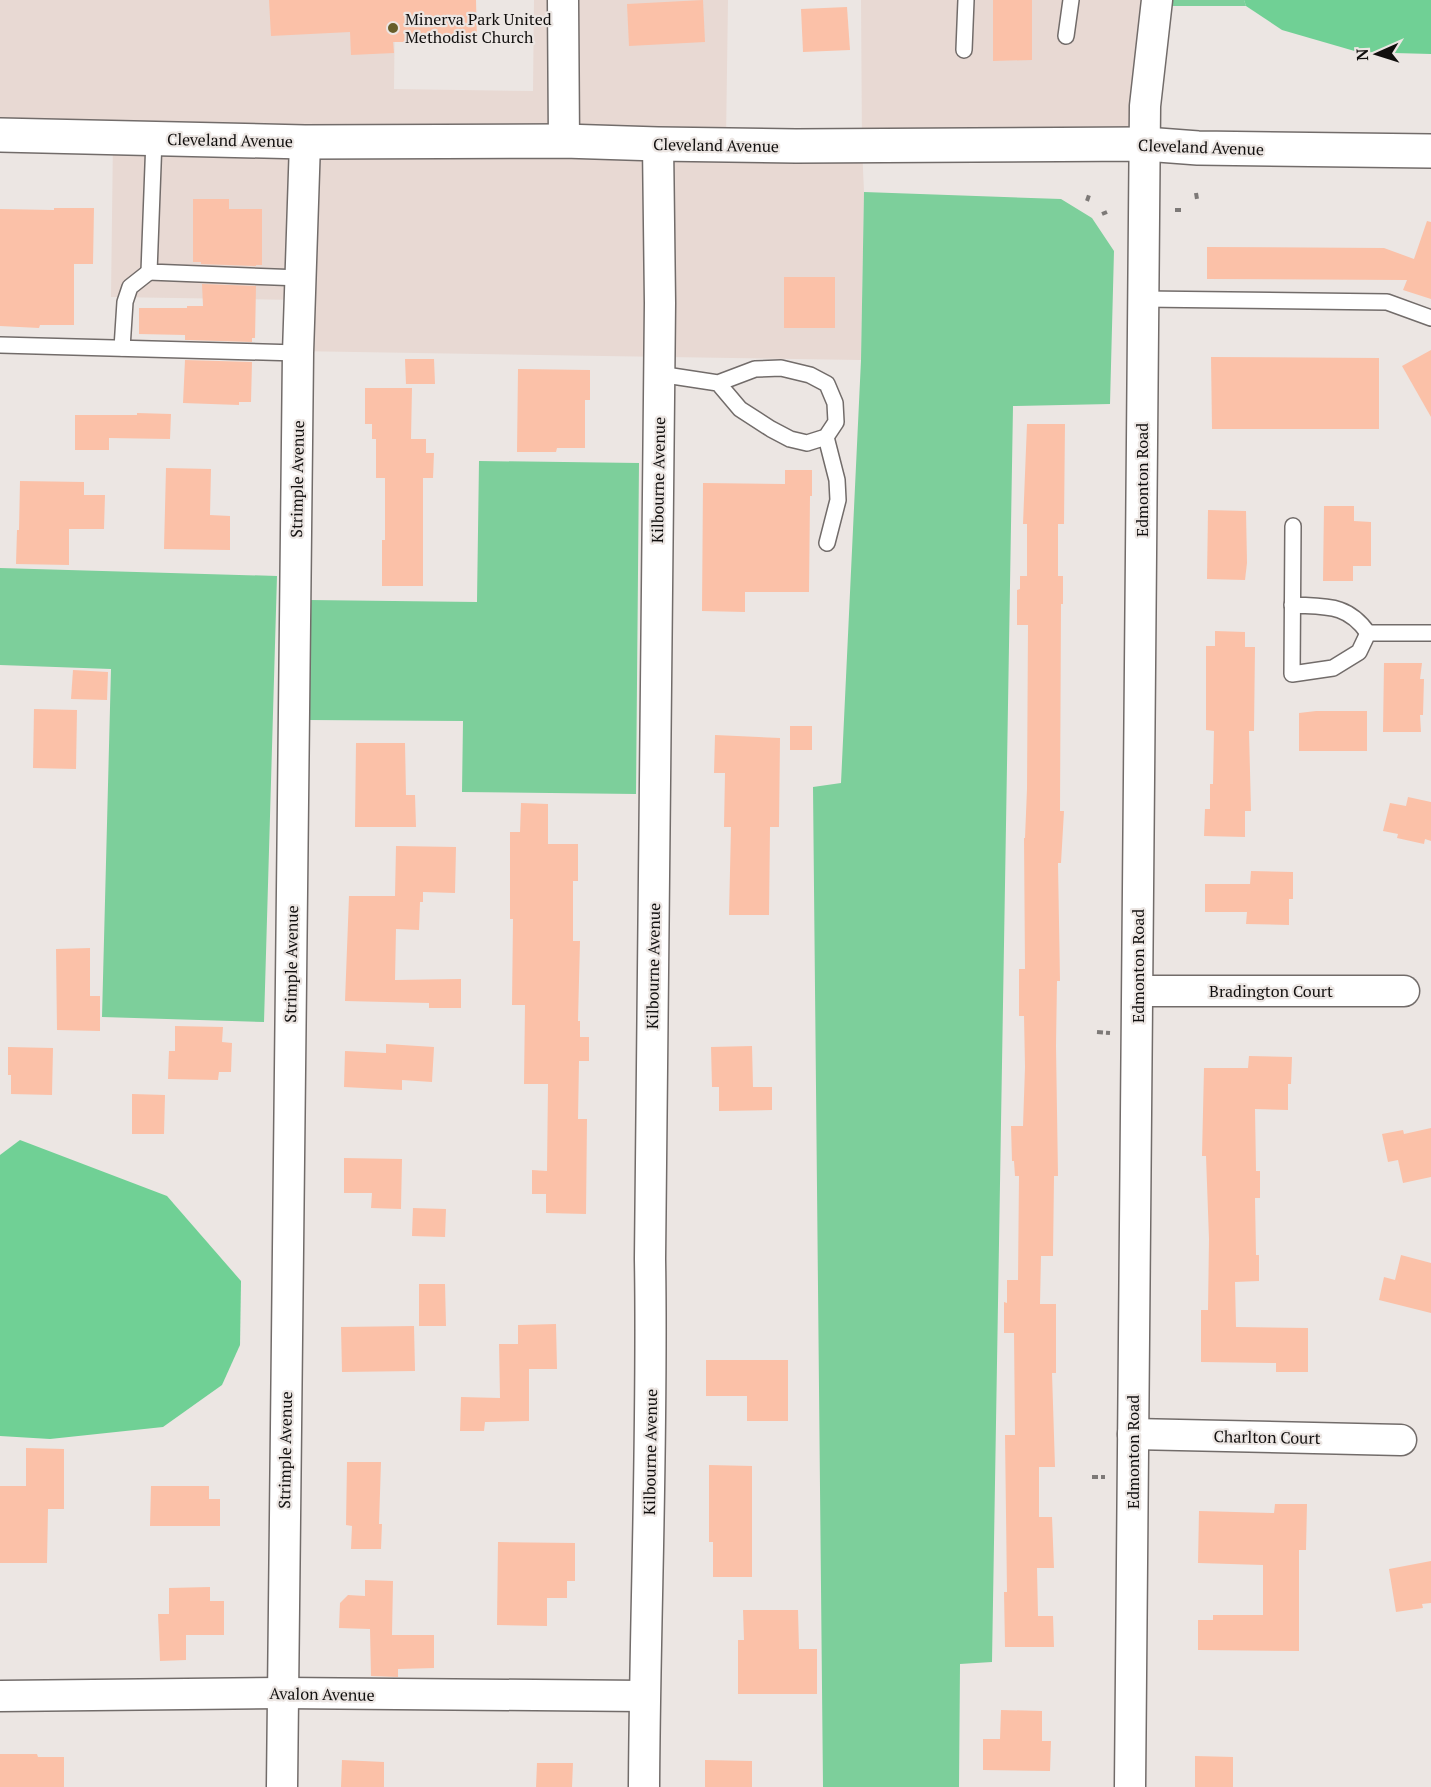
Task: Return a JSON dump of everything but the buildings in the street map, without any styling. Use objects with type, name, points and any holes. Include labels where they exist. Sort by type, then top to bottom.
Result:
[{"type":"main road","name":"Cleveland Avenue","points":[[0,135],[305,142],[1145,144],[1198,148],[1431,151]]},
{"type":"street","points":[[563,0],[564,141]]},
{"type":"street","name":"Edmonton Road","points":[[1130,1787],[1145,106],[1157,0]]},
{"type":"street","name":"Strimple Avenue","points":[[282,1787],[298,353],[305,142]]},
{"type":"street","name":"Kilbourne Avenue","points":[[644,1787],[652,1371],[650,1247],[659,374],[658,144]]},
{"type":"street","name":"Bradington Court","points":[[1138,991],[1404,992]]},
{"type":"street","name":"Charlton Court","points":[[1133,1434],[1401,1440]]},
{"type":"street","name":"Avalon Avenue","points":[[0,1696],[283,1693],[644,1696]]},
{"type":"lane","points":[[964,50],[966,0]]},
{"type":"lane","points":[[1066,36],[1071,0]]},
{"type":"lane","points":[[149,273],[154,139]]},
{"type":"lane","points":[[122,348],[125,302],[130,287],[149,273],[301,278]]},
{"type":"lane","points":[[1143,299],[1388,302],[1431,318]]},
{"type":"lane","points":[[0,345],[298,353]]},
{"type":"lane","points":[[659,374],[718,383],[755,369],[781,368],[810,375],[826,384],[835,403],[836,422],[826,437],[807,443],[790,439],[740,409],[718,383]]},
{"type":"lane","points":[[826,437],[837,480],[838,500],[827,543]]},
{"type":"lane","points":[[1293,526],[1292,674],[1333,668],[1359,652],[1368,633]]},
{"type":"lane","points":[[1292,605],[1339,609],[1358,619],[1368,633]]},
{"type":"lane","points":[[1368,633],[1431,633]]},
{"type":"path","points":[[1087,201],[1089,195]]},
{"type":"path","points":[[1174,210],[1182,210]]},
{"type":"path","points":[[1097,1032],[1111,1033]]},
{"type":"path","points":[[1092,1477],[1106,1478]]},
{"type":"shaded area","points":[[0,0],[395,0],[394,89],[533,91],[534,0],[728,0],[726,140],[862,146],[864,192],[861,360],[294,351],[295,300],[111,297],[113,138],[0,136]]},
{"type":"shaded area","points":[[861,0],[1173,0],[1172,6],[1156,5],[1141,153],[862,146]]},
{"type":"green space","points":[[1173,0],[1244,0],[1246,6],[1172,6]]},
{"type":"green space","points":[[1244,0],[1431,0],[1431,54],[1358,52],[1282,30],[1246,6]]},
{"type":"green space","points":[[864,192],[1061,199],[1092,218],[1114,251],[1110,404],[1013,406],[992,1662],[960,1664],[959,1787],[823,1787],[813,787],[841,783],[861,360]]},
{"type":"green space","points":[[479,461],[639,463],[636,794],[462,792],[463,721],[308,720],[309,600],[477,602]]},
{"type":"green space","points":[[0,568],[277,576],[264,1022],[102,1017],[111,669],[0,665]]},
{"type":"green space","points":[[20,1140],[167,1196],[241,1281],[240,1345],[222,1385],[163,1427],[50,1439],[0,1436],[0,1155]]},
{"type":"place","name":"Minerva Park United Methodist Church","points":[[393,28]]}]
